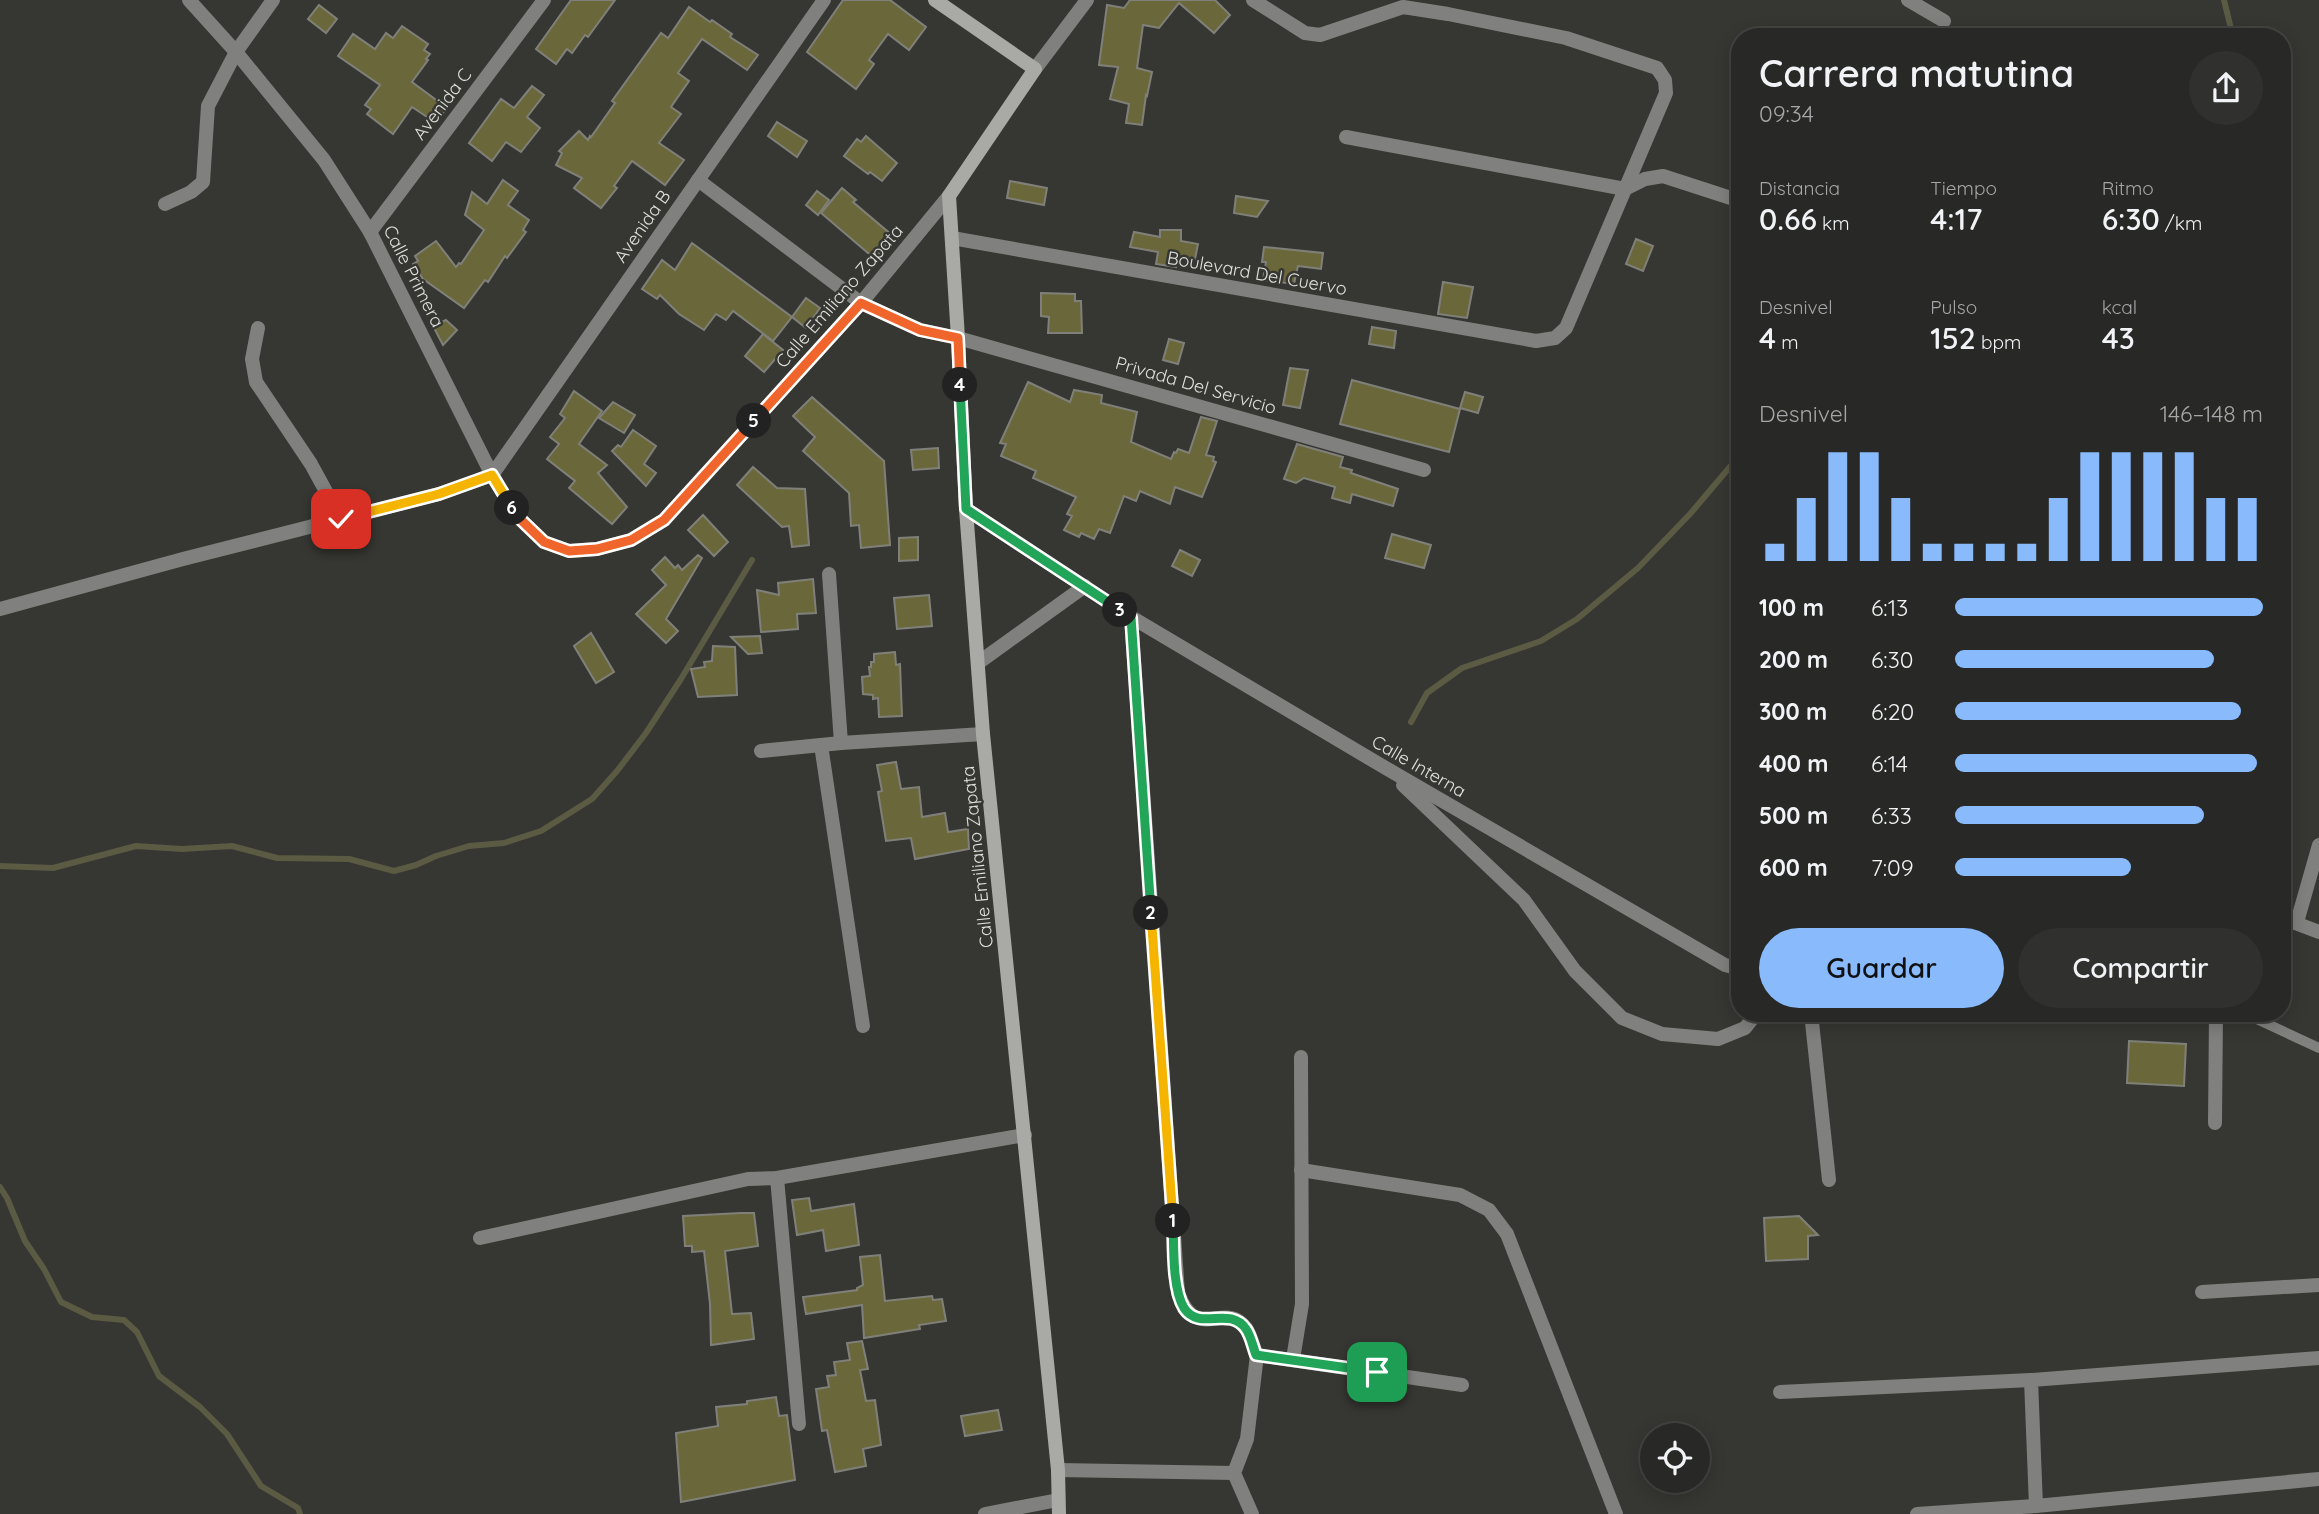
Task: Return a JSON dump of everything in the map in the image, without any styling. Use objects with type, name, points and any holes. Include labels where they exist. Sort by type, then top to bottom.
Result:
[{"type":"main road","points":[[935,0],[1035,69]]},
{"type":"main road","name":"Calle Emiliano Zapata","points":[[1035,69],[948,195],[966,509],[983,734],[1058,1470],[1059,1507]]},
{"type":"street","name":"Calle Primera","points":[[189,0],[236,52],[324,160],[370,232],[492,475],[517,516],[544,542],[569,551],[597,549]]},
{"type":"street","points":[[165,204],[191,192],[203,182],[208,106],[236,52],[273,0]]},
{"type":"street","name":"Avenida C","points":[[370,232],[544,0]]},
{"type":"street","name":"Avenida B","points":[[492,475],[824,0]]},
{"type":"street","name":"Calle Emiliano Zapata","points":[[1035,69],[1087,0]]},
{"type":"street","points":[[1253,0],[1305,33],[1320,35],[1403,7],[1566,38],[1657,68],[1665,80],[1666,93],[1625,189]]},
{"type":"street","points":[[1908,0],[1944,21]]},
{"type":"street","points":[[1346,137],[1625,189],[1645,178],[1663,176],[1731,198]]},
{"type":"street","name":"Privada Del Servicio","points":[[698,180],[861,303],[920,330],[958,338],[1424,470]]},
{"type":"street","name":"Boulevard Del Cuervo","points":[[952,239],[1536,341],[1555,338],[1566,328],[1625,189]]},
{"type":"street","name":"Calle Emiliano Zapata","points":[[597,549],[631,540],[664,520],[861,303],[948,195]]},
{"type":"street","points":[[258,328],[252,359],[256,382],[311,464],[341,519]]},
{"type":"street","points":[[0,609],[439,494],[492,475]]},
{"type":"street","name":"Calle Interna","points":[[966,509],[1131,617],[1384,767],[1731,967]]},
{"type":"street","points":[[829,574],[841,743]]},
{"type":"street","points":[[978,663],[1085,586]]},
{"type":"street","points":[[1131,617],[1178,1293],[1190,1315],[1203,1321],[1225,1316],[1246,1328],[1256,1355],[1247,1439],[1234,1473],[1252,1514]]},
{"type":"street","points":[[761,751],[983,734]]},
{"type":"street","points":[[821,745],[863,1027]]},
{"type":"street","points":[[1384,767],[1524,900],[1575,971],[1622,1018],[1662,1034],[1718,1039],[1745,1028],[1750,1022]]},
{"type":"street","points":[[2297,922],[2319,845]]},
{"type":"street","points":[[2291,920],[2319,932]]},
{"type":"street","points":[[1812,1022],[1829,1180]]},
{"type":"street","points":[[2215,1123],[2216,1022]]},
{"type":"street","points":[[1293,1359],[1302,1304],[1301,1057]]},
{"type":"street","points":[[480,1238],[748,1179],[777,1178],[1025,1135]]},
{"type":"street","points":[[1301,1170],[1460,1195],[1489,1210],[1507,1234],[1616,1514]]},
{"type":"street","points":[[777,1178],[799,1424]]},
{"type":"street","points":[[2202,1292],[2319,1285]]},
{"type":"street","points":[[1256,1355],[1462,1385]]},
{"type":"street","points":[[1780,1392],[2031,1380],[2319,1357]]},
{"type":"street","points":[[2031,1380],[2036,1506]]},
{"type":"street","points":[[1058,1470],[1234,1473]]},
{"type":"street","points":[[1917,1514],[2036,1506],[2319,1479]]},
{"type":"street","points":[[985,1514],[1059,1507]]},
{"type":"lane","points":[[2263,1022],[2319,1048]]},
{"type":"building","points":[[571,0],[615,0],[588,37],[585,35],[572,53],[567,49],[556,64],[536,49]]},
{"type":"building","points":[[843,0],[890,0],[926,27],[909,50],[888,34],[869,60],[874,64],[856,89],[807,52]]},
{"type":"building","points":[[1130,0],[1215,0],[1230,15],[1214,33],[1179,3],[1159,28],[1143,25],[1137,68],[1152,72],[1142,125],[1126,123],[1129,104],[1110,99],[1118,67],[1099,65],[1107,5],[1124,8]]},
{"type":"building","points":[[319,5],[337,19],[326,33],[308,19]]},
{"type":"building","points":[[689,7],[710,22],[712,20],[732,34],[730,37],[758,55],[747,70],[702,39],[678,73],[689,81],[671,107],[681,114],[659,143],[684,160],[665,185],[632,161],[614,186],[617,188],[601,208],[574,188],[582,178],[556,165],[562,153],[559,151],[579,131],[588,140],[591,137],[615,103],[612,101],[661,33],[668,38]]},
{"type":"building","points":[[402,26],[428,44],[424,50],[430,54],[412,82],[447,108],[436,123],[412,107],[393,134],[367,114],[371,109],[365,105],[380,85],[338,56],[353,34],[375,49],[386,33],[393,38]]},
{"type":"building","points":[[532,86],[544,95],[527,117],[540,128],[521,152],[506,142],[492,161],[469,143],[501,99],[514,108]]},
{"type":"building","points":[[777,122],[807,141],[797,157],[768,136]]},
{"type":"building","points":[[866,136],[897,163],[882,181],[844,156],[857,139],[861,142]]},
{"type":"building","points":[[503,180],[518,191],[508,205],[529,220],[523,230],[526,232],[507,258],[505,256],[488,282],[485,280],[464,308],[423,279],[413,264],[418,261],[415,256],[436,241],[456,267],[461,264],[484,230],[465,215],[472,192],[487,204]]},
{"type":"building","points":[[1010,181],[1047,188],[1044,205],[1007,198]]},
{"type":"building","points":[[842,188],[856,200],[853,202],[893,236],[875,259],[821,213]]},
{"type":"building","points":[[817,191],[829,200],[818,215],[806,205]]},
{"type":"building","points":[[1236,196],[1268,201],[1257,217],[1234,213]]},
{"type":"building","points":[[1160,230],[1181,230],[1181,241],[1198,244],[1195,259],[1181,256],[1181,260],[1177,259],[1176,267],[1156,264],[1158,252],[1130,247],[1134,232],[1160,237]]},
{"type":"building","points":[[1636,239],[1653,246],[1643,271],[1626,264]]},
{"type":"building","points":[[692,243],[792,317],[773,341],[733,311],[726,320],[716,314],[704,330],[679,314],[660,295],[657,299],[642,289],[662,260],[675,270]]},
{"type":"building","points":[[1264,247],[1323,253],[1321,269],[1298,266],[1294,284],[1263,280],[1266,262],[1262,262]]},
{"type":"building","points":[[1443,282],[1473,287],[1467,318],[1438,314]]},
{"type":"building","points":[[1041,293],[1075,294],[1075,301],[1081,301],[1082,333],[1048,333],[1049,317],[1041,316]]},
{"type":"building","points":[[806,298],[820,308],[806,328],[792,317]]},
{"type":"building","points":[[446,320],[457,330],[443,345],[433,326]]},
{"type":"building","points":[[1372,327],[1396,331],[1394,348],[1369,344]]},
{"type":"building","points":[[763,334],[783,350],[764,372],[745,356]]},
{"type":"building","points":[[1169,339],[1184,343],[1178,364],[1163,360]]},
{"type":"building","points":[[1290,368],[1308,370],[1300,408],[1283,405]]},
{"type":"building","points":[[1352,380],[1460,409],[1449,452],[1340,424]]},
{"type":"building","points":[[1028,382],[1070,402],[1074,390],[1102,395],[1101,403],[1137,412],[1131,442],[1171,459],[1178,449],[1189,453],[1201,417],[1217,421],[1206,455],[1214,457],[1213,461],[1216,462],[1202,497],[1175,487],[1170,504],[1140,491],[1136,501],[1124,496],[1110,533],[1099,529],[1094,539],[1081,533],[1079,537],[1064,530],[1072,516],[1067,514],[1076,497],[1033,478],[1036,471],[1001,456],[1006,444],[1000,443]]},
{"type":"building","points":[[574,391],[602,411],[579,444],[607,465],[598,473],[627,507],[612,524],[569,488],[575,481],[547,459],[559,444],[550,437],[565,418],[560,414]]},
{"type":"building","points":[[1465,392],[1483,397],[1478,413],[1460,408]]},
{"type":"building","points":[[812,397],[884,461],[890,545],[861,548],[859,525],[851,526],[849,493],[803,451],[815,437],[793,416]]},
{"type":"building","points":[[613,402],[635,415],[624,433],[599,418]]},
{"type":"building","points":[[633,430],[656,446],[644,464],[656,473],[646,486],[612,451],[618,445],[621,447]]},
{"type":"building","points":[[1297,444],[1343,457],[1340,467],[1398,489],[1393,506],[1352,494],[1350,503],[1332,498],[1335,487],[1304,478],[1296,483],[1284,479]]},
{"type":"building","points":[[938,448],[939,468],[913,470],[911,450]]},
{"type":"building","points":[[753,467],[777,488],[805,489],[809,545],[792,547],[789,526],[782,527],[737,485]]},
{"type":"building","points":[[703,515],[728,542],[714,556],[688,530]]},
{"type":"building","points":[[1392,534],[1431,545],[1424,568],[1385,558]]},
{"type":"building","points":[[918,537],[918,560],[899,561],[899,538]]},
{"type":"building","points":[[1180,550],[1200,560],[1192,576],[1172,566]]},
{"type":"building","points":[[698,555],[702,558],[666,619],[678,631],[666,643],[636,614],[666,585],[652,570],[665,557],[675,568],[678,565],[682,570]]},
{"type":"building","points":[[813,579],[816,613],[797,614],[798,629],[761,632],[757,590],[779,595],[778,583]]},
{"type":"building","points":[[929,595],[932,626],[897,629],[894,598]]},
{"type":"building","points":[[591,633],[614,672],[596,683],[574,646]]},
{"type":"building","points":[[760,636],[762,653],[748,654],[731,637]]},
{"type":"building","points":[[713,646],[735,647],[737,695],[698,697],[691,669],[705,667],[704,662],[712,661]]},
{"type":"building","points":[[895,652],[896,665],[900,664],[902,716],[879,717],[878,698],[873,699],[873,695],[863,694],[862,677],[870,676],[869,667],[871,662],[874,662],[874,654]]},
{"type":"building","points":[[896,762],[901,789],[919,787],[922,817],[945,813],[948,832],[968,829],[969,849],[915,859],[911,838],[886,841],[878,792],[882,791],[877,765]]},
{"type":"building","points":[[2129,1041],[2186,1044],[2184,1086],[2127,1083]]},
{"type":"building","points":[[809,1198],[811,1211],[854,1204],[859,1245],[826,1251],[823,1230],[797,1235],[792,1200]]},
{"type":"building","points":[[754,1213],[758,1246],[725,1251],[732,1314],[751,1313],[754,1339],[711,1345],[704,1251],[692,1252],[692,1246],[685,1246],[683,1216]]},
{"type":"building","points":[[1799,1216],[1818,1235],[1808,1236],[1808,1259],[1766,1261],[1764,1218]]},
{"type":"building","points":[[880,1255],[885,1301],[932,1296],[933,1300],[942,1299],[946,1321],[919,1325],[920,1329],[864,1338],[862,1305],[806,1314],[803,1297],[857,1290],[863,1285],[860,1257]]},
{"type":"building","points":[[862,1341],[868,1369],[860,1370],[866,1401],[875,1400],[881,1445],[863,1449],[866,1466],[835,1472],[827,1430],[822,1431],[816,1389],[829,1387],[827,1376],[836,1375],[834,1362],[850,1360],[847,1343]]},
{"type":"building","points":[[776,1397],[779,1416],[787,1415],[795,1480],[681,1502],[676,1433],[718,1426],[716,1407],[747,1404],[747,1401]]},
{"type":"building","points":[[998,1410],[1002,1430],[965,1436],[961,1416]]},
{"type":"waterway","points":[[2224,0],[2231,28]]},
{"type":"waterway","points":[[1411,722],[1427,693],[1462,668],[1541,641],[1577,619],[1638,568],[1690,514],[1731,466]]},
{"type":"waterway","points":[[0,866],[53,868],[136,846],[182,849],[232,846],[277,858],[349,859],[394,871],[469,846],[504,843],[541,831],[592,799],[617,771],[646,733],[681,679],[752,560]]},
{"type":"waterway","points":[[0,1187],[25,1241],[44,1269],[61,1302],[92,1317],[124,1320],[137,1332],[159,1376],[200,1407],[227,1434],[261,1486],[298,1508],[300,1514]]},
{"type":"route","points":[[341,519],[439,494],[492,475],[517,516],[544,542],[569,551],[597,549],[631,540],[664,520],[861,303],[920,330],[958,338],[966,509],[1131,617],[1164,1114],[1178,1293],[1183,1306],[1190,1315],[1203,1321],[1225,1316],[1235,1320],[1246,1328],[1256,1355],[1377,1372]]}]
